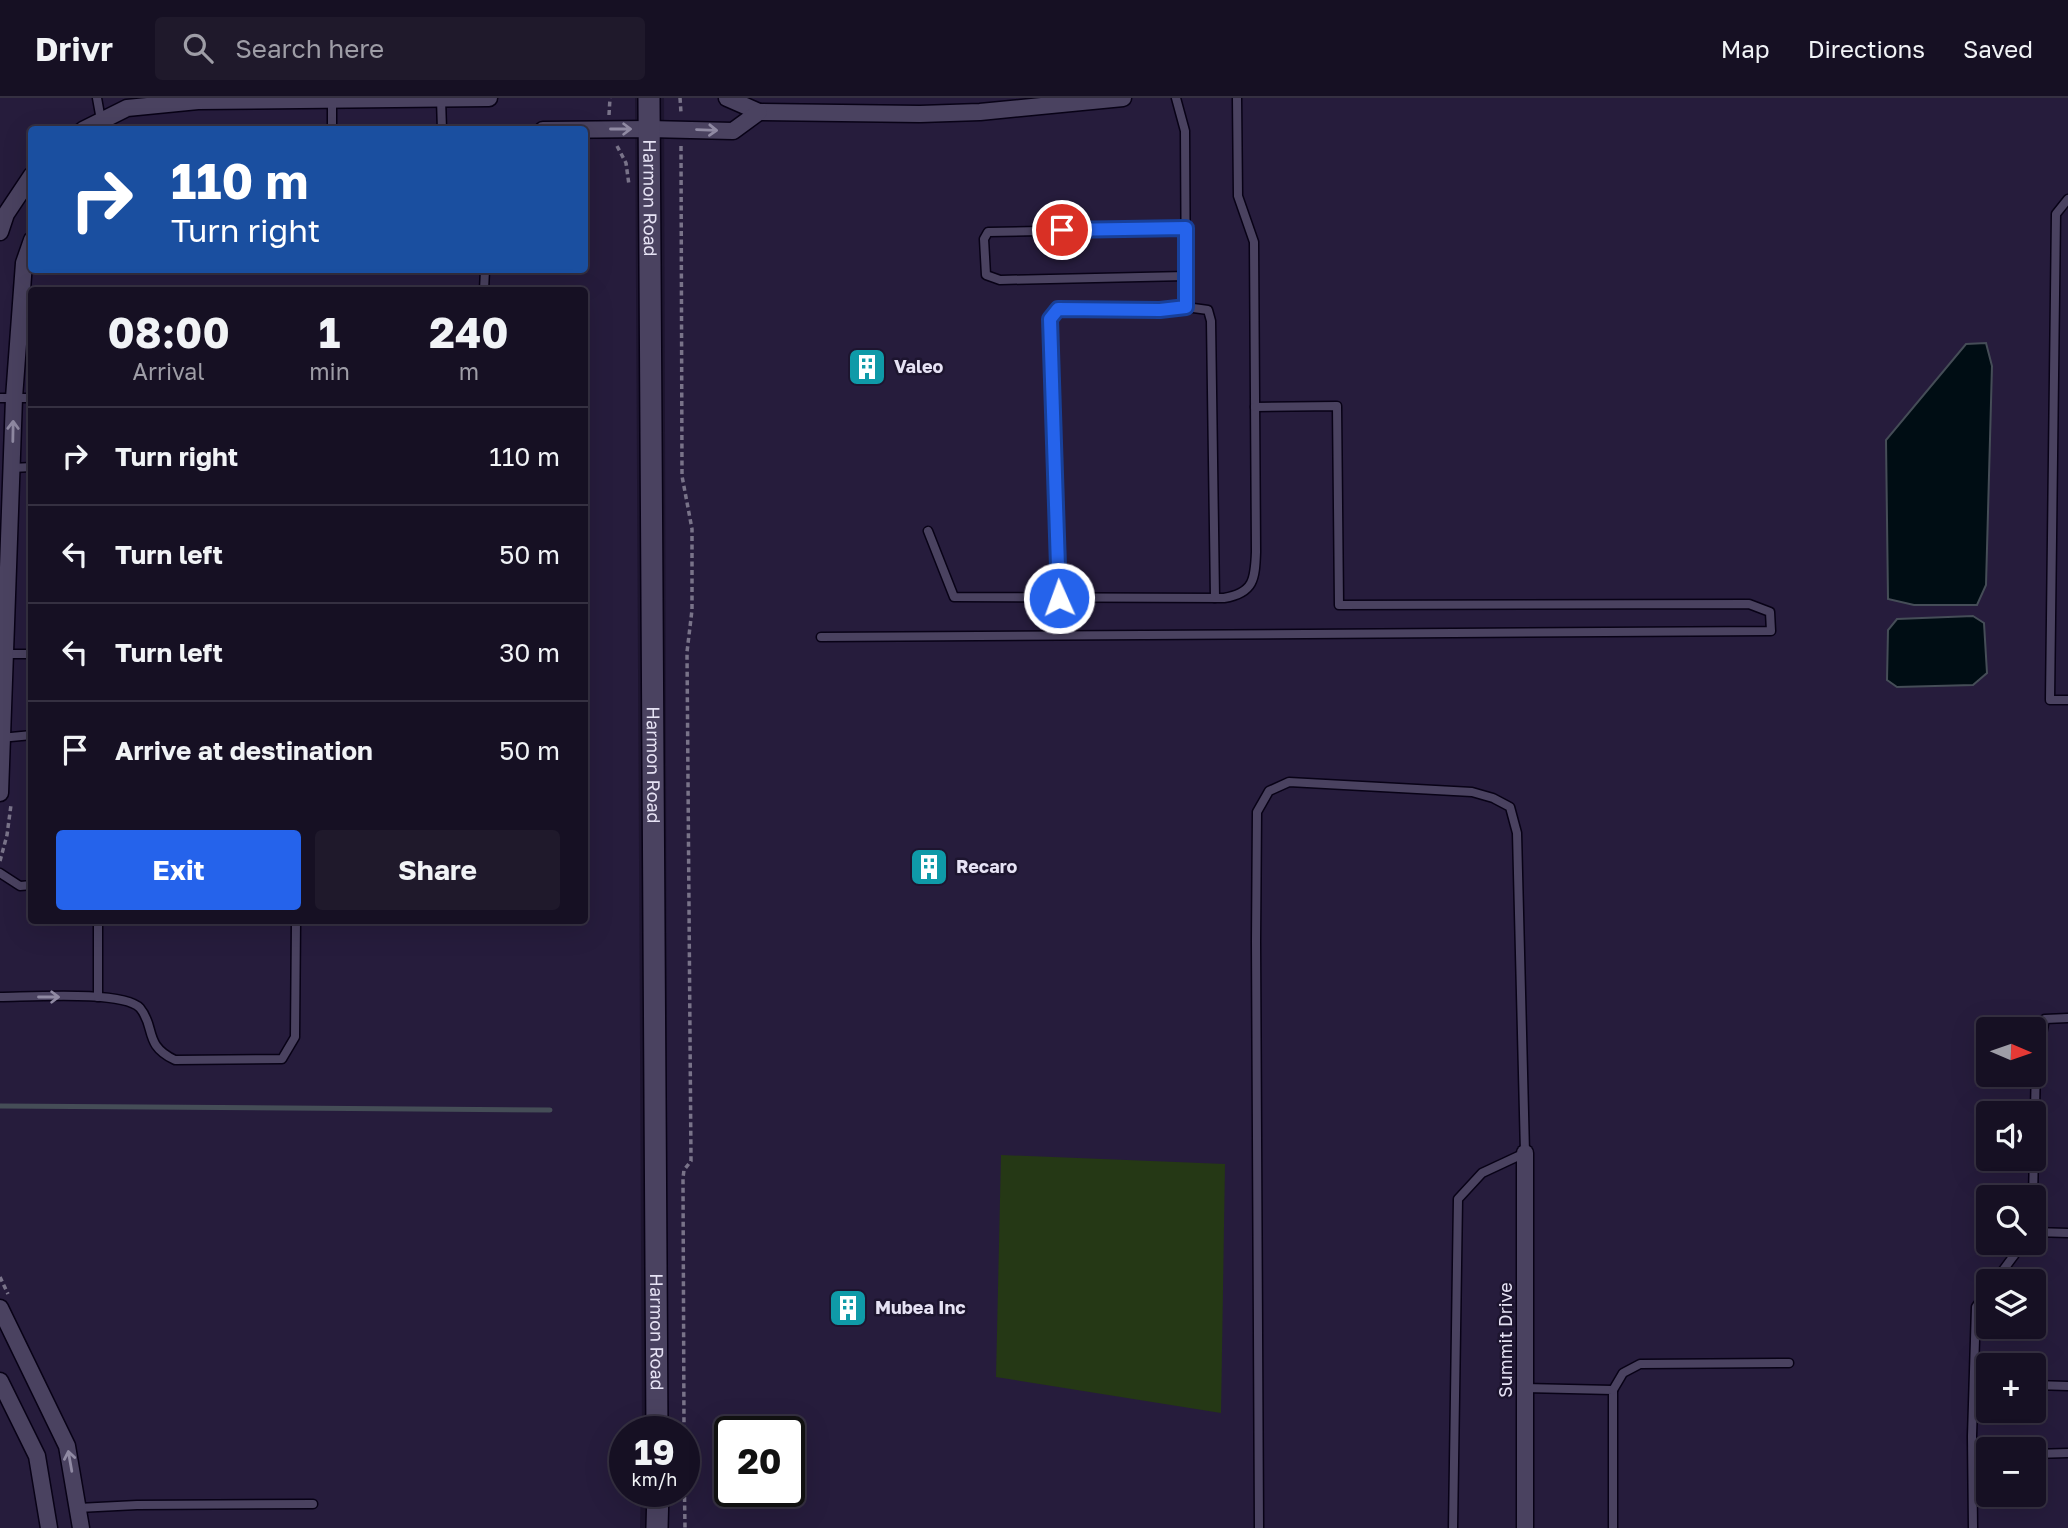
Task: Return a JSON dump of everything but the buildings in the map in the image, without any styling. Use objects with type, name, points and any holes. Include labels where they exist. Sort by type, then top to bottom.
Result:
[{"type":"street","points":[[104,125],[127,108],[198,101],[489,98]]},
{"type":"street","name":"Harmon Road","points":[[649,98],[657,1416]]},
{"type":"street","points":[[727,98],[760,112],[920,114],[1006,104],[1112,99]]},
{"type":"street","points":[[588,130],[733,131],[760,112]]},
{"type":"street","points":[[0,232],[6,214],[28,179]]},
{"type":"street","points":[[0,793],[12,468],[7,398],[24,263],[28,252]]},
{"type":"street","name":"Summit Drive","points":[[1525,1153],[1525,1528]]},
{"type":"street","points":[[0,1308],[67,1446],[81,1528]]},
{"type":"street","points":[[0,1381],[37,1456],[49,1528]]},
{"type":"street","points":[[657,1528],[658,1507]]},
{"type":"lane","points":[[97,98],[104,125]]},
{"type":"lane","points":[[1176,98],[1185,131],[1186,307]]},
{"type":"lane","points":[[928,531],[954,597],[1215,598],[1237,596],[1249,588],[1255,575],[1254,242],[1238,195],[1237,98]]},
{"type":"lane","points":[[332,99],[332,126]]},
{"type":"lane","points":[[441,99],[442,126]]},
{"type":"lane","points":[[2068,199],[2056,214],[2050,699],[2068,700]]},
{"type":"lane","points":[[1186,228],[988,232],[984,239],[986,275],[1000,279],[1186,276]]},
{"type":"lane","points":[[1059,598],[1050,319],[1058,309],[1160,310],[1186,307],[1208,310],[1211,321],[1215,598]]},
{"type":"lane","points":[[7,398],[28,398]]},
{"type":"lane","points":[[821,637],[1771,631],[1770,611],[1749,604],[1339,605],[1337,407],[1255,407]]},
{"type":"lane","points":[[12,468],[28,467]]},
{"type":"lane","points":[[6,654],[28,654]]},
{"type":"lane","points":[[1,737],[28,734]]},
{"type":"lane","points":[[1259,1528],[1257,812],[1269,790],[1289,782],[1472,792],[1493,798],[1510,807],[1517,833],[1525,1153],[1482,1173],[1458,1199],[1453,1528]]},
{"type":"lane","points":[[0,873],[20,886],[28,885]]},
{"type":"lane","points":[[98,924],[98,997]]},
{"type":"lane","points":[[0,998],[98,997],[132,1002],[142,1010],[161,1054],[175,1060],[282,1059],[295,1037],[296,924]]},
{"type":"lane","points":[[2033,1185],[2036,1066],[2045,1018],[2068,1018]]},
{"type":"lane","points":[[2046,1232],[2068,1233]]},
{"type":"lane","points":[[1973,1528],[1976,1307]]},
{"type":"lane","points":[[1613,1528],[1613,1390],[1623,1373],[1640,1364],[1789,1363]]},
{"type":"lane","points":[[2046,1385],[2068,1385]]},
{"type":"lane","points":[[1525,1388],[1613,1390]]},
{"type":"lane","points":[[2046,1454],[2068,1453]]},
{"type":"lane","points":[[78,1508],[313,1504]]},
{"type":"path","points":[[680,98],[682,476],[692,529],[692,610],[687,652],[691,1161],[684,1170],[683,1178],[684,1416]]},
{"type":"path","points":[[608,142],[618,147],[626,163],[630,190]]},
{"type":"path","points":[[685,1507],[685,1528]]},
{"type":"shaded area","points":[[0,98],[635,98],[642,1416],[609,1416],[609,1507],[641,1507],[640,1528],[0,1528]]},
{"type":"shaded area","points":[[664,98],[2068,98],[2068,1528],[669,1528],[669,1507],[700,1507],[700,1416],[668,1416]]},
{"type":"shaded area","points":[[1986,343],[1992,366],[1986,585],[1977,605],[1914,605],[1888,599],[1886,440],[1966,344]]},
{"type":"shaded area","points":[[1973,616],[1984,623],[1987,673],[1973,685],[1897,687],[1887,680],[1888,630],[1897,619]]},
{"type":"green space","points":[[1001,1155],[1225,1164],[1221,1413],[996,1377]]},
{"type":"waterway","points":[[0,1106],[550,1110]]},
{"type":"place","name":"Valeo","points":[[867,367]]},
{"type":"place","name":"Recaro","points":[[929,867]]},
{"type":"place","name":"Mubea Inc","points":[[848,1308]]},
{"type":"route","points":[[1059,598],[1050,319],[1058,309],[1160,310],[1186,307],[1186,228],[1062,230]]}]
